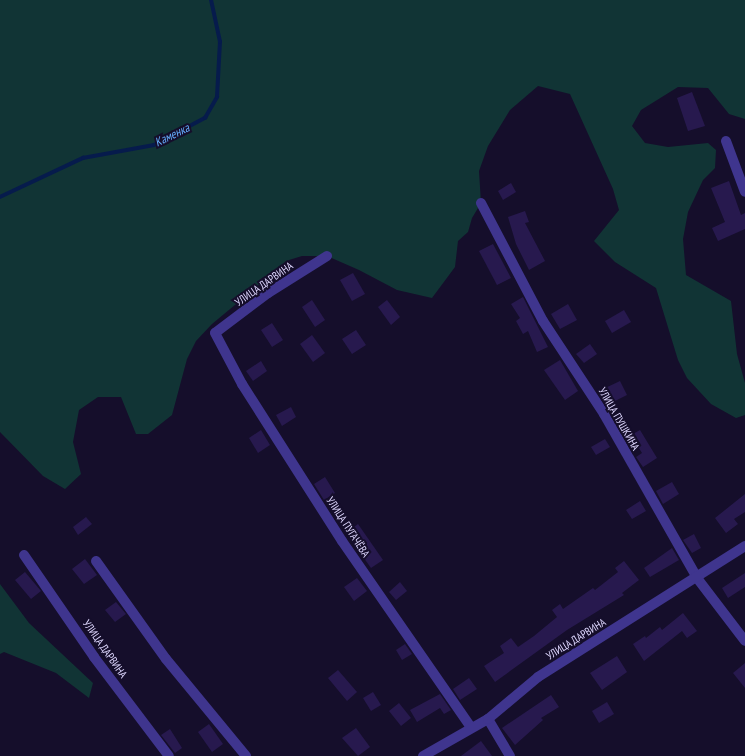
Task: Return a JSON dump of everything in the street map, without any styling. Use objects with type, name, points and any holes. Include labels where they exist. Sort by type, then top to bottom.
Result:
[{"type":"street","points":[[726,141],[745,192]]},
{"type":"street","name":"УЛИЦА ПУШКИНА","points":[[481,203],[543,321],[604,414],[697,578],[745,641]]},
{"type":"street","name":"УЛИЦА ДАРВИНА","points":[[215,333],[268,294],[327,256]]},
{"type":"street","name":"УЛИЦА ПУГАЧЁВА","points":[[215,333],[242,384],[342,541],[471,727]]},
{"type":"street","name":"УЛИЦА ДАРВИНА","points":[[423,756],[471,727],[488,719],[538,677],[697,578],[745,546]]},
{"type":"street","name":"УЛИЦА ДАРВИНА","points":[[24,555],[94,657],[168,756]]},
{"type":"street","points":[[96,561],[166,659],[246,756]]},
{"type":"street","points":[[488,719],[510,756]]},
{"type":"green space","points":[[0,0],[745,0],[745,119],[729,114],[708,88],[678,87],[641,110],[632,126],[645,143],[668,147],[708,143],[716,150],[715,168],[703,180],[688,212],[683,239],[686,275],[731,301],[737,354],[745,383],[745,415],[736,418],[711,404],[687,378],[678,360],[656,288],[615,262],[594,241],[619,210],[613,189],[570,94],[538,86],[510,110],[488,146],[479,171],[481,203],[472,218],[468,232],[458,241],[455,267],[432,298],[397,290],[359,270],[327,256],[302,256],[289,260],[212,324],[196,341],[187,359],[172,415],[148,434],[136,434],[121,397],[98,397],[79,410],[73,442],[81,474],[65,489],[43,476],[0,432]]},
{"type":"green space","points":[[0,584],[29,623],[93,683],[89,698],[56,673],[4,652],[0,654]]},
{"type":"building","points":[[692,92],[705,126],[688,131],[677,98]]},
{"type":"building","points":[[729,181],[741,215],[745,213],[745,229],[718,241],[712,228],[725,222],[711,188]]},
{"type":"building","points":[[511,183],[516,192],[503,200],[498,191]]},
{"type":"building","points":[[525,211],[529,222],[525,223],[545,261],[529,270],[516,244],[508,217]]},
{"type":"building","points":[[493,244],[511,278],[497,285],[479,251]]},
{"type":"building","points":[[353,273],[365,294],[352,301],[340,280]]},
{"type":"building","points":[[523,297],[548,347],[537,352],[528,331],[523,334],[516,321],[520,318],[511,304]]},
{"type":"building","points":[[312,300],[325,320],[315,327],[302,307]]},
{"type":"building","points":[[387,300],[400,317],[391,325],[378,307]]},
{"type":"building","points":[[568,304],[577,320],[560,329],[551,314]]},
{"type":"building","points":[[624,310],[631,322],[612,333],[605,321]]},
{"type":"building","points":[[272,323],[283,340],[272,347],[261,330]]},
{"type":"building","points":[[356,330],[366,345],[352,354],[342,339]]},
{"type":"building","points":[[312,335],[325,353],[313,362],[300,344]]},
{"type":"building","points":[[590,344],[597,354],[584,363],[576,354]]},
{"type":"building","points":[[560,360],[578,391],[565,400],[544,370]]},
{"type":"building","points":[[261,361],[267,371],[253,381],[246,371]]},
{"type":"building","points":[[620,381],[627,395],[609,404],[601,390]]},
{"type":"building","points":[[291,407],[296,417],[282,426],[276,415]]},
{"type":"building","points":[[261,430],[270,445],[258,453],[249,438]]},
{"type":"building","points":[[640,430],[657,458],[643,467],[636,457],[642,453],[631,435]]},
{"type":"building","points":[[605,439],[610,447],[596,455],[591,447]]},
{"type":"building","points":[[325,477],[335,493],[324,500],[314,484]]},
{"type":"building","points":[[672,482],[679,494],[663,504],[656,491]]},
{"type":"building","points":[[745,494],[745,512],[734,519],[738,524],[726,533],[715,518]]},
{"type":"building","points":[[640,501],[646,511],[632,519],[626,510]]},
{"type":"building","points":[[86,517],[92,524],[78,535],[73,527]]},
{"type":"building","points":[[358,524],[383,560],[371,568],[346,533]]},
{"type":"building","points":[[694,534],[701,548],[692,553],[683,540]]},
{"type":"building","points":[[672,548],[679,560],[650,577],[644,568]]},
{"type":"building","points":[[85,559],[97,575],[84,584],[72,569]]},
{"type":"building","points":[[624,561],[639,580],[622,593],[624,595],[567,630],[495,682],[484,666],[504,653],[500,646],[511,638],[518,647],[557,617],[552,610],[560,604],[563,609],[593,588],[595,590],[618,572],[615,568]]},
{"type":"building","points":[[25,572],[41,591],[31,599],[15,580]]},
{"type":"building","points":[[745,573],[745,587],[728,598],[722,588]]},
{"type":"building","points":[[357,578],[367,591],[354,601],[344,587]]},
{"type":"building","points":[[400,582],[407,591],[396,600],[389,592]]},
{"type":"building","points":[[116,602],[126,614],[115,622],[105,610]]},
{"type":"building","points":[[683,613],[697,631],[687,638],[682,631],[644,661],[633,644],[645,636],[646,638],[660,627],[662,630]]},
{"type":"building","points":[[405,644],[412,654],[402,660],[396,650]]},
{"type":"building","points":[[617,656],[627,672],[602,690],[590,673]]},
{"type":"building","points":[[745,663],[745,688],[733,673]]},
{"type":"building","points":[[338,670],[357,692],[347,701],[328,678]]},
{"type":"building","points":[[469,678],[477,689],[460,700],[453,689]]},
{"type":"building","points":[[373,692],[381,705],[371,711],[363,698]]},
{"type":"building","points":[[440,694],[451,710],[444,714],[440,708],[417,722],[410,710]]},
{"type":"building","points":[[551,695],[559,707],[541,718],[543,720],[515,745],[502,728]]},
{"type":"building","points":[[607,702],[614,714],[599,723],[592,711]]},
{"type":"building","points":[[399,703],[411,718],[401,726],[389,711]]},
{"type":"building","points":[[209,724],[223,744],[212,752],[198,732]]},
{"type":"building","points":[[356,728],[370,747],[358,756],[342,738]]},
{"type":"building","points":[[170,729],[182,748],[175,753],[161,735]]},
{"type":"building","points":[[481,741],[492,756],[461,756]]},
{"type":"waterway","name":"Каменка","points":[[0,197],[83,158],[154,145],[205,118],[217,97],[220,42],[211,0]]}]
